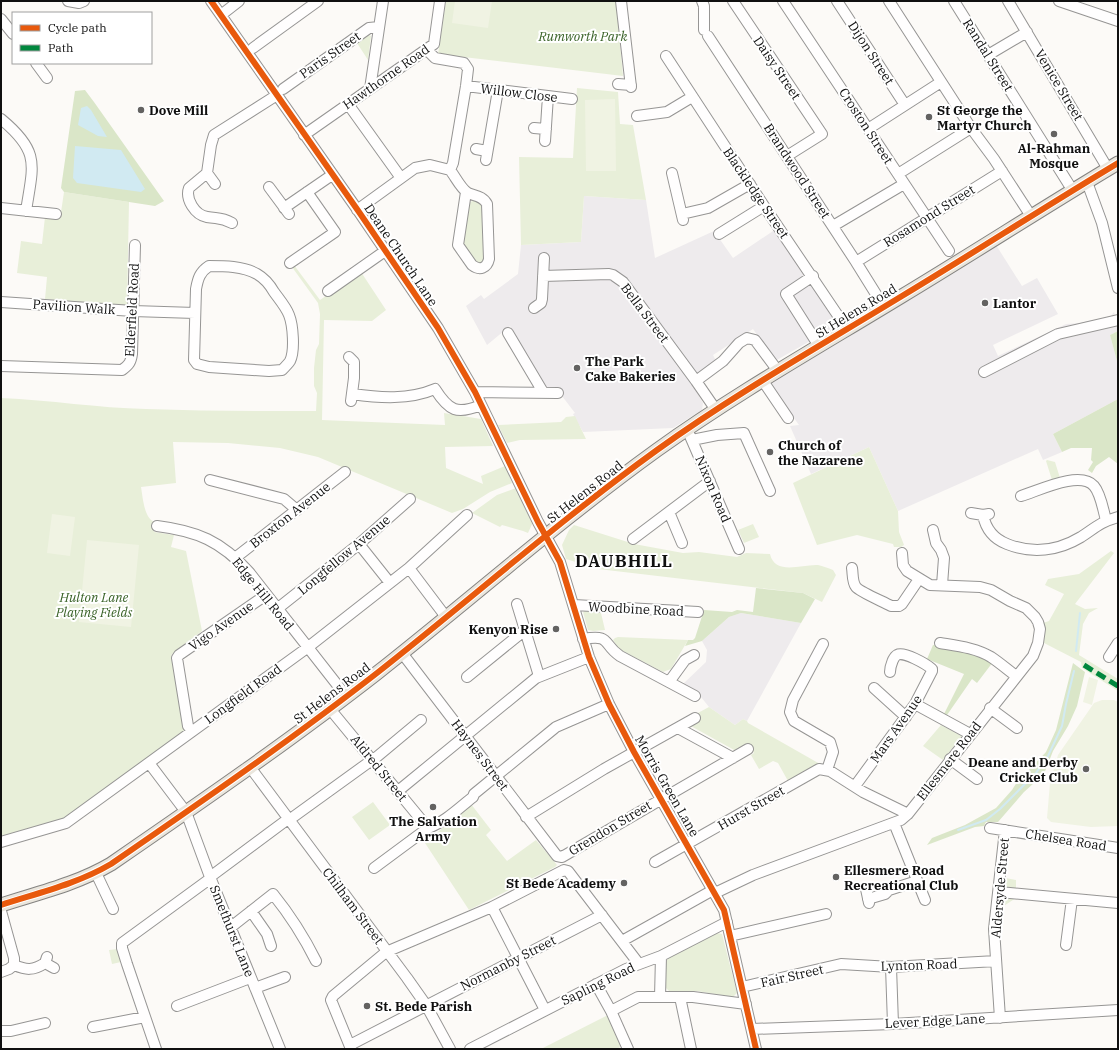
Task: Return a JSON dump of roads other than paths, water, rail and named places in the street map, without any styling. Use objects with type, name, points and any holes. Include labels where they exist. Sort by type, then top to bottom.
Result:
[{"type":"main road","name":"St Helens Road","points":[[1,905],[71,883],[96,873],[250,767],[330,708],[402,653],[632,469],[690,434],[716,410],[1113,166]]},
{"type":"street","points":[[68,1],[79,3],[84,1]]},
{"type":"street","name":"Deane Church Lane","points":[[211,1],[220,15],[280,92],[304,135],[358,210],[438,328],[475,392],[546,537]]},
{"type":"street","points":[[220,15],[239,1]]},
{"type":"street","points":[[252,48],[318,1]]},
{"type":"street","points":[[370,89],[383,1]]},
{"type":"street","name":"Hawthorne Road","points":[[304,135],[434,44],[440,1]]},
{"type":"street","points":[[618,84],[631,86],[622,1]]},
{"type":"street","name":"Brandwood Street","points":[[702,1],[704,6],[706,34],[787,156],[884,307]]},
{"type":"street","name":"Daisy Street","points":[[733,1],[822,134],[787,156]]},
{"type":"street","name":"Croston Street","points":[[783,1],[949,251]]},
{"type":"street","name":"Dijon Street","points":[[837,1],[905,105]]},
{"type":"street","points":[[889,1],[971,128],[1032,216]]},
{"type":"street","name":"Randal Street","points":[[954,1],[1073,191]]},
{"type":"street","name":"Venice Street","points":[[1008,1],[1113,166]]},
{"type":"street","points":[[1062,2],[1118,21]]},
{"type":"street","points":[[1,19],[12,33]]},
{"type":"street","name":"Paris Street","points":[[207,173],[214,135],[280,92],[369,28],[379,27]]},
{"type":"street","points":[[988,55],[1027,32]]},
{"type":"street","points":[[426,49],[435,58],[465,64],[468,69],[453,163],[450,170]]},
{"type":"street","name":"Blackledge Street","points":[[666,56],[764,206],[813,276],[847,329]]},
{"type":"street","points":[[37,64],[47,78]]},
{"type":"street","points":[[868,129],[941,82]]},
{"type":"street","name":"Willow Close","points":[[466,86],[572,99]]},
{"type":"street","points":[[476,149],[487,155],[498,90]]},
{"type":"street","points":[[545,141],[548,96]]},
{"type":"street","points":[[637,116],[667,112],[692,97]]},
{"type":"street","points":[[348,104],[401,178]]},
{"type":"street","points":[[1,119],[25,143],[31,154],[32,171],[26,211]]},
{"type":"street","points":[[534,128],[546,129]]},
{"type":"street","points":[[898,174],[971,128]]},
{"type":"street","points":[[358,210],[411,170],[423,166],[438,166],[450,170],[466,192],[481,198],[487,204],[489,259],[487,265],[482,268],[472,265],[458,245],[466,192]]},
{"type":"street","name":"Rosamond Street","points":[[856,262],[1002,171]]},
{"type":"street","points":[[215,184],[207,173],[204,177],[191,185],[187,196],[194,208],[207,220],[222,218],[232,223]]},
{"type":"street","points":[[672,173],[683,217],[708,208],[750,184]]},
{"type":"street","points":[[269,187],[287,211],[307,192],[332,175]]},
{"type":"street","points":[[1087,182],[1100,216],[1117,276],[1118,288]]},
{"type":"street","points":[[832,226],[904,184]]},
{"type":"street","points":[[294,258],[335,232],[307,192]]},
{"type":"street","points":[[719,234],[764,206]]},
{"type":"street","points":[[1,208],[56,214]]},
{"type":"street","name":"Elderfield Road","points":[[1,366],[122,370],[131,361],[135,245]]},
{"type":"street","points":[[328,291],[385,251]]},
{"type":"street","points":[[534,308],[542,301],[544,258]]},
{"type":"street","points":[[209,266],[238,268],[259,274],[269,284],[289,314],[292,325],[291,360],[282,370],[270,371],[209,367],[197,364],[194,360],[195,314],[197,280],[202,271],[209,266]]},
{"type":"street","name":"Bella Street","points":[[543,276],[609,274],[623,282],[716,410]]},
{"type":"street","points":[[813,276],[786,294],[819,346]]},
{"type":"street","name":"Pavilion Walk","points":[[1,302],[195,314]]},
{"type":"street","points":[[984,372],[1058,334],[1118,320]]},
{"type":"street","points":[[508,333],[543,392]]},
{"type":"street","points":[[696,381],[723,361],[743,340],[747,338],[753,339],[757,342],[778,372]]},
{"type":"street","points":[[354,360],[352,397],[400,393],[409,397],[423,394],[435,389],[445,403],[454,409],[468,410],[481,405]]},
{"type":"street","points":[[763,381],[788,418]]},
{"type":"street","points":[[475,392],[558,393]]},
{"type":"street","points":[[690,434],[699,438],[744,433],[770,492]]},
{"type":"street","name":"Nixon Road","points":[[690,434],[739,549]]},
{"type":"street","name":"Broxton Avenue","points":[[236,558],[345,472]]},
{"type":"street","points":[[1019,496],[1071,479],[1084,480],[1090,482],[1097,491],[1106,520]]},
{"type":"street","points":[[210,480],[284,499],[296,510]]},
{"type":"street","points":[[633,539],[710,481]]},
{"type":"street","name":"Longfellow Avenue","points":[[277,609],[359,544],[410,499]]},
{"type":"street","points":[[669,512],[682,543]]},
{"type":"street","points":[[971,514],[986,515],[987,528],[998,539],[1013,546],[1032,550],[1050,549],[1066,545],[1106,520],[1118,518]]},
{"type":"street","name":"Longfield Road","points":[[1,842],[66,823],[307,648],[409,568],[467,515]]},
{"type":"street","name":"Edge Hill Road","points":[[156,526],[180,529],[196,534],[223,548],[236,558],[346,696]]},
{"type":"street","points":[[933,528],[936,543],[944,558],[942,585]]},
{"type":"street","name":"Morris Green Lane","points":[[546,537],[560,562],[589,657],[609,704],[634,752],[724,910],[756,1049]]},
{"type":"street","points":[[359,544],[390,583]]},
{"type":"street","name":"Ellesmere Road","points":[[622,941],[714,891],[901,820],[908,814],[990,708],[1033,656],[1038,643],[1040,629],[1038,622],[1030,611],[986,588],[972,586],[930,585],[919,579],[905,568],[902,552]]},
{"type":"street","points":[[852,567],[853,580],[856,587],[891,606],[902,604],[919,579]]},
{"type":"street","points":[[409,568],[446,618]]},
{"type":"street","name":"Vigo Avenue","points":[[192,731],[188,726],[177,658],[179,655],[266,595]]},
{"type":"street","points":[[517,604],[539,676]]},
{"type":"street","name":"Woodbine Road","points":[[574,605],[698,612]]},
{"type":"street","points":[[467,677],[525,630]]},
{"type":"street","points":[[583,639],[595,637],[604,639],[617,654],[695,696]]},
{"type":"street","points":[[940,643],[979,651],[990,656],[1016,676]]},
{"type":"street","points":[[823,644],[820,657],[793,700],[787,716],[798,725],[830,742],[833,752],[827,770],[908,814]]},
{"type":"street","points":[[1109,657],[1115,645]]},
{"type":"street","name":"Haynes Street","points":[[402,653],[526,817],[559,857]]},
{"type":"street","points":[[669,682],[685,660],[694,654]]},
{"type":"street","name":"Mars Avenue","points":[[855,786],[915,704],[932,673],[932,669],[906,655],[900,654],[895,657],[890,666],[890,672]]},
{"type":"street","points":[[398,791],[539,676],[589,657]]},
{"type":"street","points":[[876,694],[906,716]]},
{"type":"street","points":[[374,868],[428,828],[438,824],[454,812],[556,727],[609,704]]},
{"type":"street","points":[[915,704],[970,734]]},
{"type":"street","name":"Aldred Street","points":[[330,708],[428,828]]},
{"type":"street","points":[[990,708],[1017,728]]},
{"type":"street","points":[[526,817],[604,769],[695,718]]},
{"type":"street","points":[[156,1049],[127,964],[122,943],[372,760],[421,720]]},
{"type":"street","points":[[678,728],[733,758]]},
{"type":"street","name":"Grendon Street","points":[[559,857],[562,857],[748,748]]},
{"type":"street","points":[[950,760],[977,780]]},
{"type":"street","name":"Smethurst Lane","points":[[149,762],[186,812],[250,978],[280,1049]]},
{"type":"street","name":"Chilham Street","points":[[250,767],[426,1005],[450,1049]]},
{"type":"street","name":"Hurst Street","points":[[655,862],[819,769],[827,770]]},
{"type":"street","points":[[894,823],[925,900]]},
{"type":"street","name":"Chelsea Road","points":[[990,828],[1118,848]]},
{"type":"street","name":"Aldersyde Street","points":[[1000,1018],[994,929],[1005,830]]},
{"type":"street","points":[[350,1047],[332,998],[386,952],[492,907],[566,870],[639,964]]},
{"type":"street","points":[[96,873],[113,909]]},
{"type":"street","points":[[867,897],[885,894],[889,890],[917,881]]},
{"type":"street","points":[[998,892],[1118,903]]},
{"type":"street","points":[[231,927],[273,894],[302,934],[316,961]]},
{"type":"street","points":[[1066,945],[1072,899]]},
{"type":"street","points":[[492,907],[545,1010]]},
{"type":"street","points":[[1,910],[14,958],[14,965],[9,970],[1,972]]},
{"type":"street","points":[[251,911],[262,934],[271,946]]},
{"type":"street","points":[[730,936],[826,914]]},
{"type":"street","name":"Normanby Street","points":[[350,1047],[426,1005],[602,915]]},
{"type":"street","name":"Sapling Road","points":[[470,1049],[596,984],[639,964],[661,956],[727,922]]},
{"type":"street","points":[[660,997],[661,956]]},
{"type":"street","name":"Lynton Road","points":[[841,964],[891,967],[996,961]]},
{"type":"street","points":[[14,965],[30,970],[49,962]]},
{"type":"street","name":"Fair Street","points":[[742,987],[841,964]]},
{"type":"street","points":[[891,967],[893,1024]]},
{"type":"street","points":[[255,988],[285,976]]},
{"type":"street","points":[[177,1006],[250,978]]},
{"type":"street","points":[[596,984],[611,1011],[628,1049]]},
{"type":"street","points":[[680,997],[691,1049]]},
{"type":"street","points":[[611,1011],[635,998],[707,998],[746,1004]]},
{"type":"street","name":"Lever Edge Lane","points":[[752,1029],[893,1024],[1118,1010]]},
{"type":"street","points":[[93,1027],[145,1017]]},
{"type":"street","points":[[1,1030],[11,1031],[45,1023]]},
{"type":"water","points":[[87,106],[107,137],[98,136],[78,125],[81,108]]},
{"type":"water","points":[[75,146],[121,150],[145,189],[141,192],[77,183],[73,178]]},
{"type":"waterway","points":[[1076,651],[1080,613]]},
{"type":"waterway","points":[[958,830],[986,820],[1000,809],[1036,773],[1048,756],[1062,726],[1074,671]]},
{"type":"place","name":"Dove Mill","points":[[141,110]]},
{"type":"place","name":"St George the Martyr Church","points":[[929,117]]},
{"type":"place","name":"Al-Rahman Mosque","points":[[1054,134]]},
{"type":"place","name":"Lantor","points":[[985,303]]},
{"type":"place","name":"The Park Cake Bakeries","points":[[577,368]]},
{"type":"place","name":"Church of the Nazarene","points":[[770,452]]},
{"type":"place","name":"Kenyon Rise","points":[[556,629]]},
{"type":"place","name":"Deane and Derby Cricket Club","points":[[1086,769]]},
{"type":"place","name":"The Salvation Army","points":[[433,807]]},
{"type":"place","name":"Ellesmere Road Recreational Club","points":[[836,877]]},
{"type":"place","name":"St Bede Academy","points":[[624,883]]},
{"type":"place","name":"St. Bede Parish","points":[[367,1006]]},
{"type":"district","name":"DAUBHILL","points":[[624,561]]},
{"type":"park label","name":"Rumworth Park","points":[[583,36]]},
{"type":"park label","name":"Hulton Lane Playing Fields","points":[[94,604]]}]
